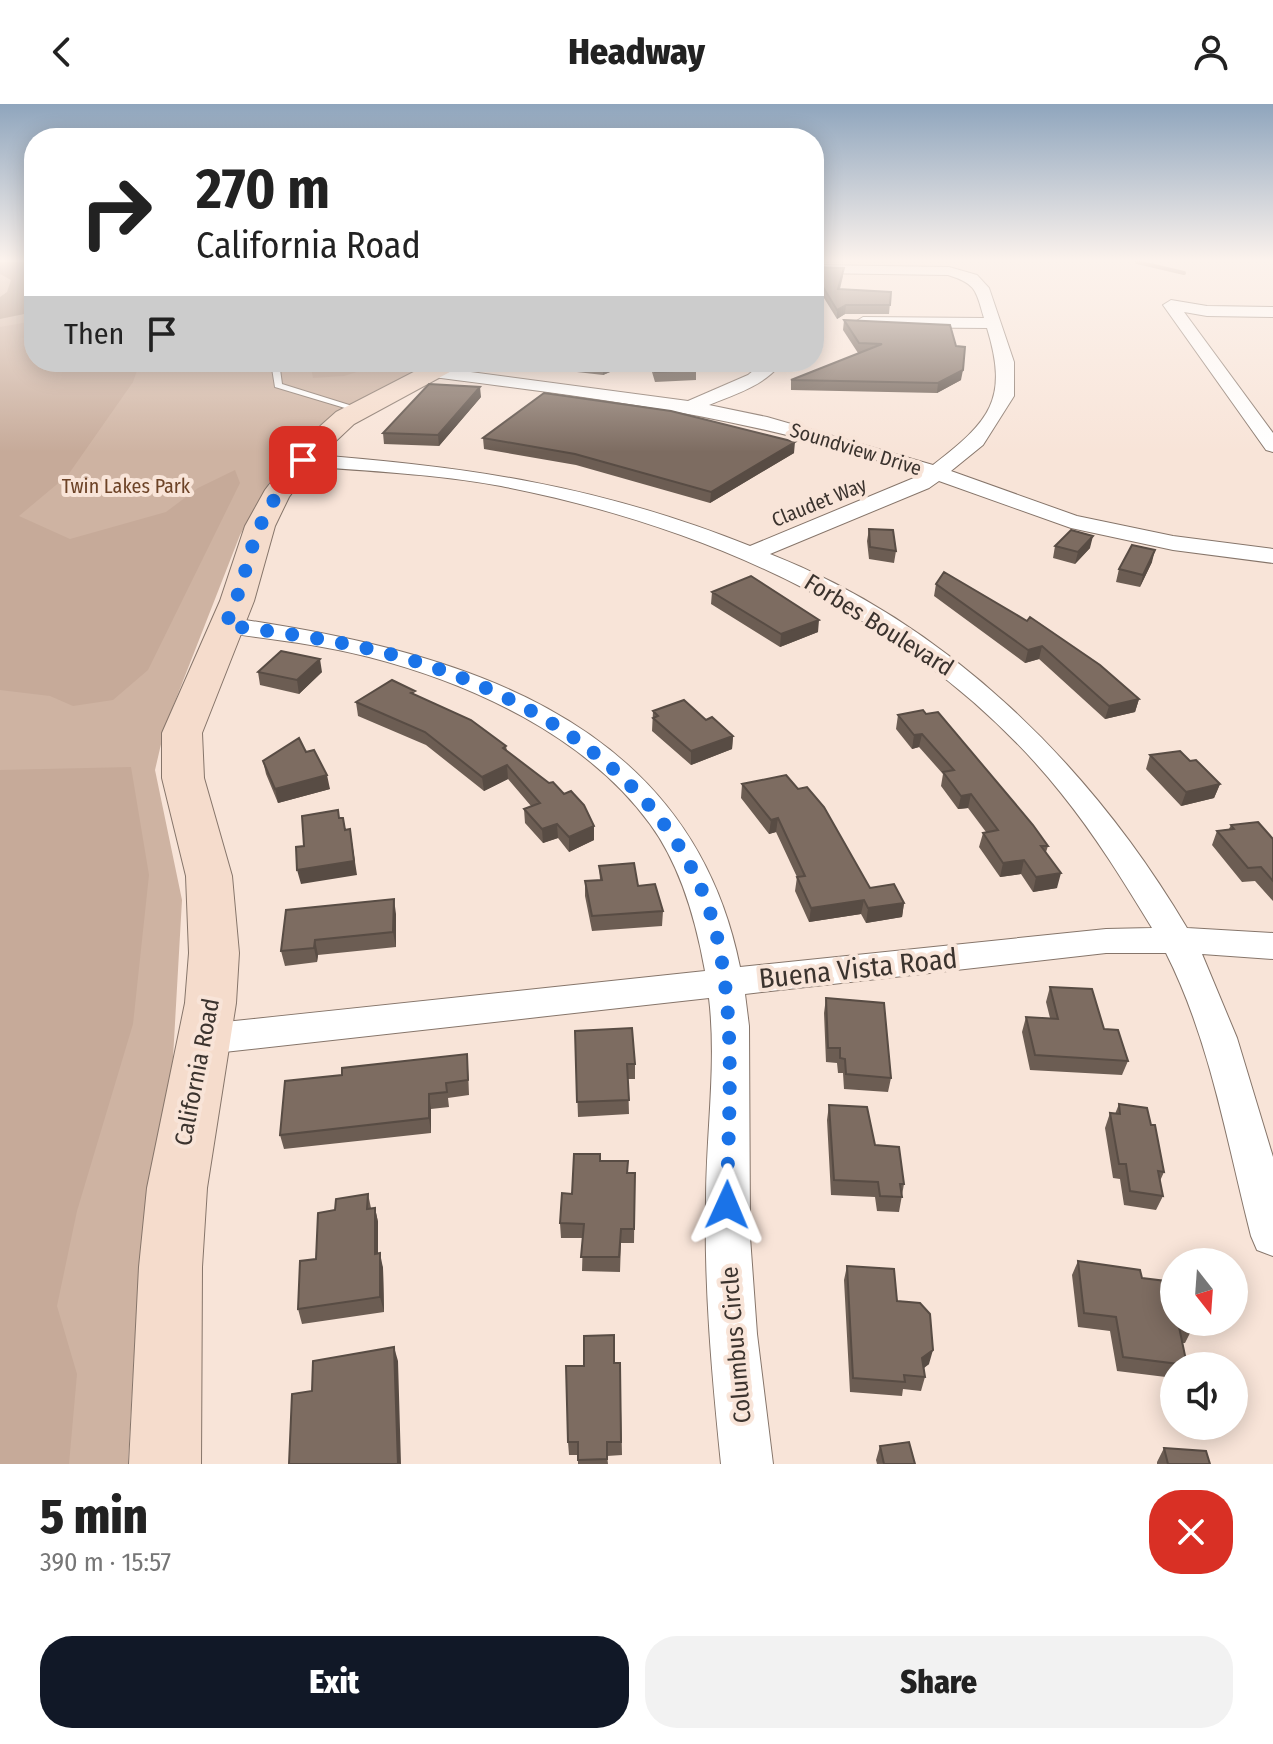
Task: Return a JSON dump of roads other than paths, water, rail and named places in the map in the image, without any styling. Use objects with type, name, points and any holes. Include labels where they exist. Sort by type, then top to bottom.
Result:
[{"type":"main road","name":"California Road","points":[[165,1464],[174,1215],[182,1148],[212,1010],[213,909],[204,847],[179,769],[178,753],[189,711],[237,601],[260,526],[275,496],[327,433],[358,409],[432,372]]},
{"type":"street","name":"Claudet Way","points":[[754,552],[922,484],[976,441],[1005,396],[1007,369],[994,325]]},
{"type":"street","points":[[1186,325],[1273,446]]},
{"type":"street","name":"Soundview Drive","points":[[473,372],[690,407],[812,434],[1085,524],[1173,543],[1273,556]]},
{"type":"street","points":[[690,407],[754,379],[763,372]]},
{"type":"street","name":"Forbes Boulevard","points":[[303,460],[449,473],[548,490],[644,514],[754,552],[875,616],[963,679],[996,707],[1071,783],[1112,836],[1176,940],[1194,974],[1232,1084],[1273,1236]]},
{"type":"street","name":"Columbus Circle","points":[[225,625],[375,650],[477,684],[571,736],[617,771],[641,794],[675,838],[700,889],[718,943],[730,1013],[727,1205],[731,1294],[747,1464]]},
{"type":"street","name":"Buena Vista Road","points":[[206,1039],[1106,941],[1176,940],[1273,946]]},
{"type":"lane","points":[[276,372],[278,385],[358,409]]},
{"type":"park label","name":"Twin Lakes Park","points":[[126,486]]}]
